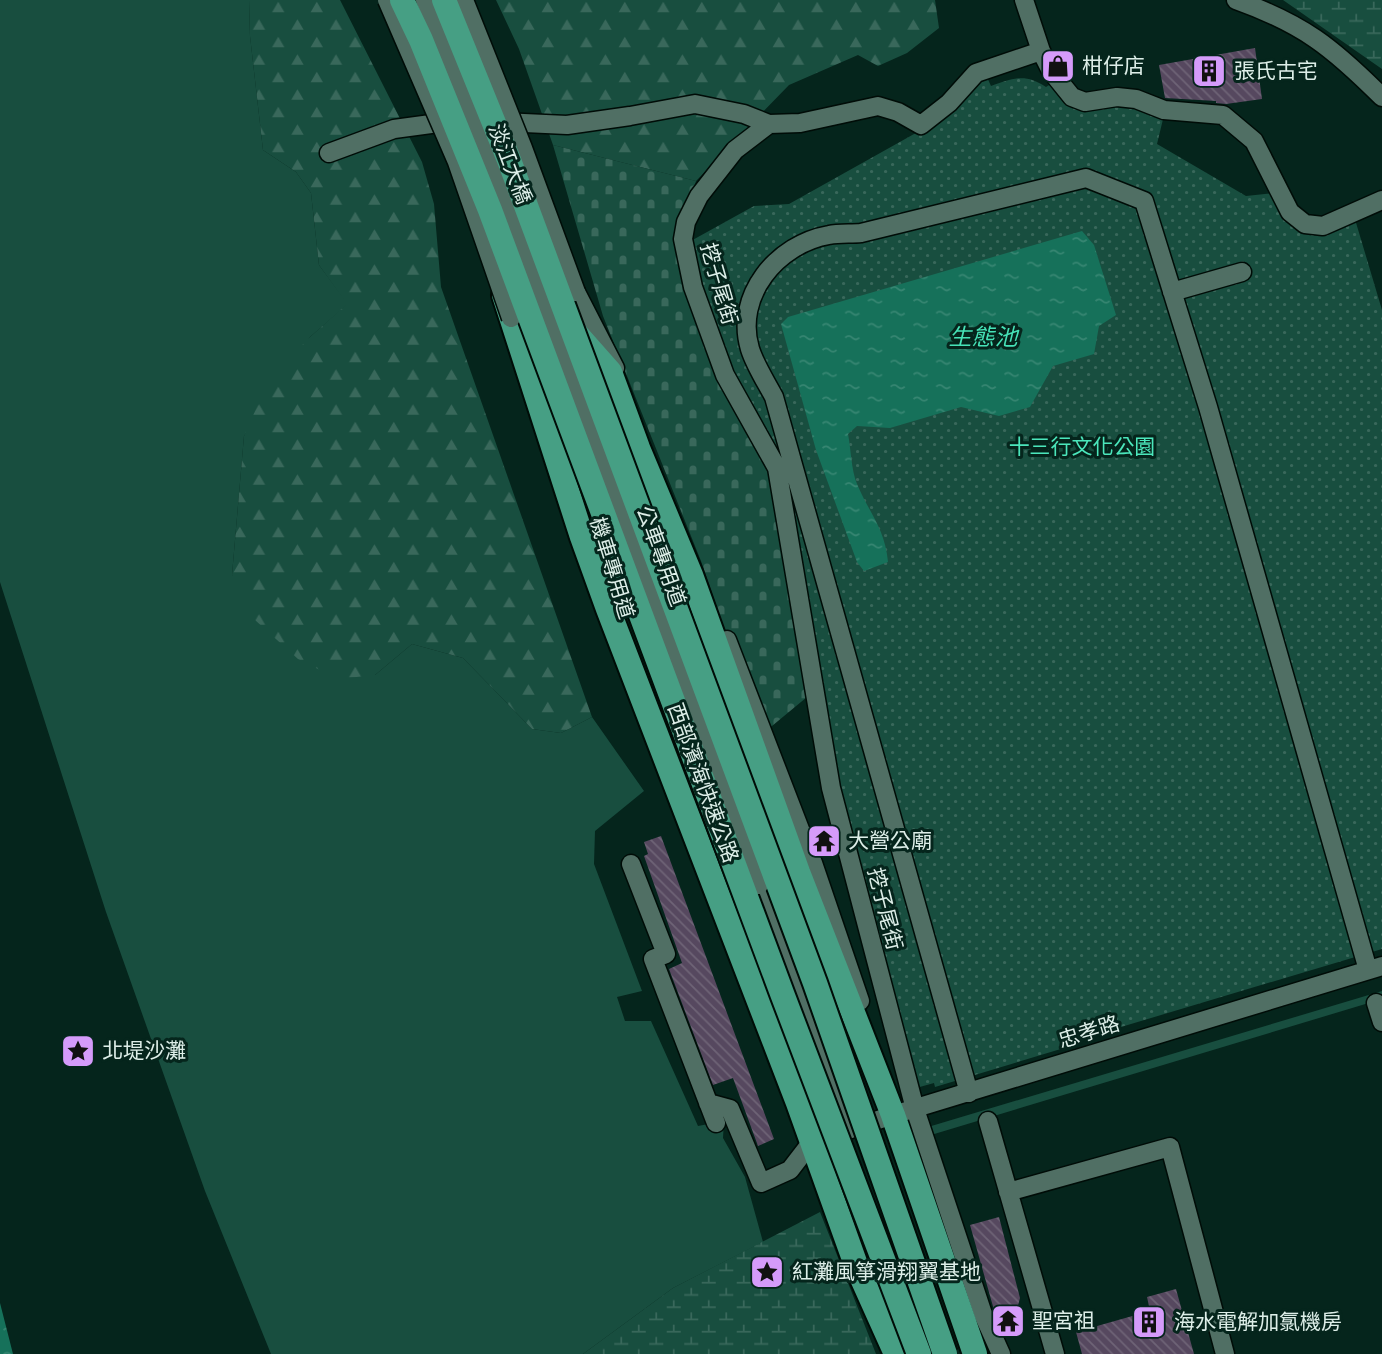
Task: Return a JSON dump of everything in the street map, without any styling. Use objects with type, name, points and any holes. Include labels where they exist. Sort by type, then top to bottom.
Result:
[{"type":"highway","name":"淡江大橋","points":[[402,0],[490,210]]},
{"type":"highway","name":"淡江大橋","points":[[444,0],[509,160],[572,329]]},
{"type":"highway","points":[[490,210],[486,223],[490,255],[574,514],[716,905],[797,1102],[856,1265],[896,1354]]},
{"type":"highway","name":"西部濱海快速公路","points":[[490,210],[919,1354]]},
{"type":"highway","points":[[572,329],[610,372],[904,1112],[975,1354]]},
{"type":"highway","name":"西部濱海快速公路","points":[[572,329],[815,983],[945,1354]]},
{"type":"street","name":"機車專用道","points":[[387,0],[457,162],[510,318],[600,608],[716,905]]},
{"type":"street","name":"公車專用道","points":[[425,0],[489,155],[850,1129]]},
{"type":"street","points":[[464,0],[576,292],[618,375],[700,570],[806,867]]},
{"type":"street","points":[[1024,0],[1041,51],[1051,71],[1072,97],[1085,102],[1117,97],[1136,99],[1164,110],[1223,115],[1254,141],[1290,212],[1305,224],[1323,226],[1382,200]]},
{"type":"street","points":[[1236,0],[1273,13],[1309,33],[1352,66],[1382,97]]},
{"type":"street","points":[[330,153],[394,129],[424,124],[487,121],[567,125],[695,104],[744,114],[769,124],[800,123],[878,106],[898,112],[921,125],[949,103],[976,74],[1041,51]]},
{"type":"street","name":"挖子尾街","points":[[769,124],[735,150],[699,196],[686,222],[683,239],[685,256],[692,287],[725,375],[777,468],[831,788],[904,1112],[983,1314],[1002,1354]]},
{"type":"street","points":[[969,1093],[774,397],[750,350],[745,321],[750,297],[767,270],[793,248],[828,235],[861,233],[1086,178],[1144,201],[1375,968]]},
{"type":"street","points":[[1172,292],[1242,272]]},
{"type":"street","points":[[631,864],[666,954],[653,959],[716,1123]]},
{"type":"street","name":"忠孝路","points":[[810,1144],[904,1112],[1375,968]]},
{"type":"street","points":[[1376,1003],[1382,1022]]},
{"type":"street","points":[[708,1103],[730,1109],[761,1183],[790,1170],[810,1144]]},
{"type":"street","points":[[988,1121],[1055,1354]]},
{"type":"street","points":[[1008,1192],[1170,1147],[1225,1354]]},
{"type":"green space","points":[[0,0],[249,0],[250,36],[263,150],[296,172],[311,193],[319,265],[348,304],[310,337],[244,436],[232,575],[375,675],[412,644],[463,658],[532,729],[561,733],[592,717],[644,791],[595,831],[594,864],[642,991],[617,997],[625,1021],[651,1021],[698,1126],[724,1121],[723,1138],[745,1177],[763,1242],[673,1288],[583,1354],[271,1354],[205,1191],[106,912],[0,582]]},
{"type":"green space","points":[[249,0],[340,0],[422,162],[434,204],[441,287],[592,717],[561,733],[532,729],[463,658],[412,644],[375,675],[338,679],[298,659],[255,620],[232,575],[244,436],[268,381],[310,337],[347,304],[319,265],[311,193],[296,172],[263,150],[250,36]]},
{"type":"green space","points":[[496,0],[935,0],[939,28],[907,53],[878,66],[858,55],[789,85],[696,181],[553,145],[519,49]]},
{"type":"green space","points":[[1283,0],[1382,0],[1382,69]]},
{"type":"green space","name":"十三行文化公園","points":[[985,73],[991,86],[1019,78],[1032,80],[1046,87],[1054,82],[1068,100],[1133,101],[1164,115],[1157,144],[1246,196],[1274,193],[1301,227],[1354,216],[1382,310],[1382,949],[1064,1044],[1064,1048],[935,1087],[934,1083],[916,1088],[843,820],[782,467],[738,383],[700,287],[689,242],[754,206],[789,204],[923,129]]},
{"type":"green space","points":[[553,145],[696,181],[678,240],[770,468],[807,697],[761,735],[701,561],[603,316]]},
{"type":"green space","points":[[1382,991],[1382,999],[931,1135],[928,1127]]},
{"type":"green space","points":[[820,1212],[876,1354],[583,1354],[673,1288]]},
{"type":"water","name":"生態池","points":[[1082,231],[1094,245],[1116,315],[1099,326],[1094,354],[1053,366],[1030,407],[999,416],[961,407],[890,428],[857,426],[848,434],[855,478],[884,540],[888,562],[864,571],[857,562],[816,450],[781,324],[788,317]]},
{"type":"water","points":[[0,1303],[13,1354],[0,1354]]},
{"type":"building","name":"張氏古宅","points":[[1255,48],[1262,99],[1226,104],[1165,98],[1159,65]]},
{"type":"building","name":"大營公廟","points":[[815,831],[830,831],[832,851],[821,851]]},
{"type":"building","points":[[661,836],[774,1139],[758,1146],[733,1078],[713,1085],[669,969],[682,963],[644,856],[648,854],[644,842]]},
{"type":"building","points":[[999,1217],[1020,1298],[1012,1328],[1000,1325],[970,1225]]},
{"type":"building","name":"海水電解加氯機房","points":[[1176,1289],[1194,1354],[1082,1354],[1076,1332],[1150,1311],[1147,1297]]},
{"type":"place","name":"柑仔店","points":[[1058,66]]},
{"type":"place","name":"張氏古宅","points":[[1209,71]]},
{"type":"place","name":"大營公廟","points":[[824,841]]},
{"type":"place","name":"北堤沙灘","points":[[78,1051]]},
{"type":"place","name":"紅灘風箏滑翔翼基地","points":[[767,1272]]},
{"type":"place","name":"聖宮祖","points":[[1008,1321]]},
{"type":"place","name":"海水電解加氯機房","points":[[1149,1322]]}]
